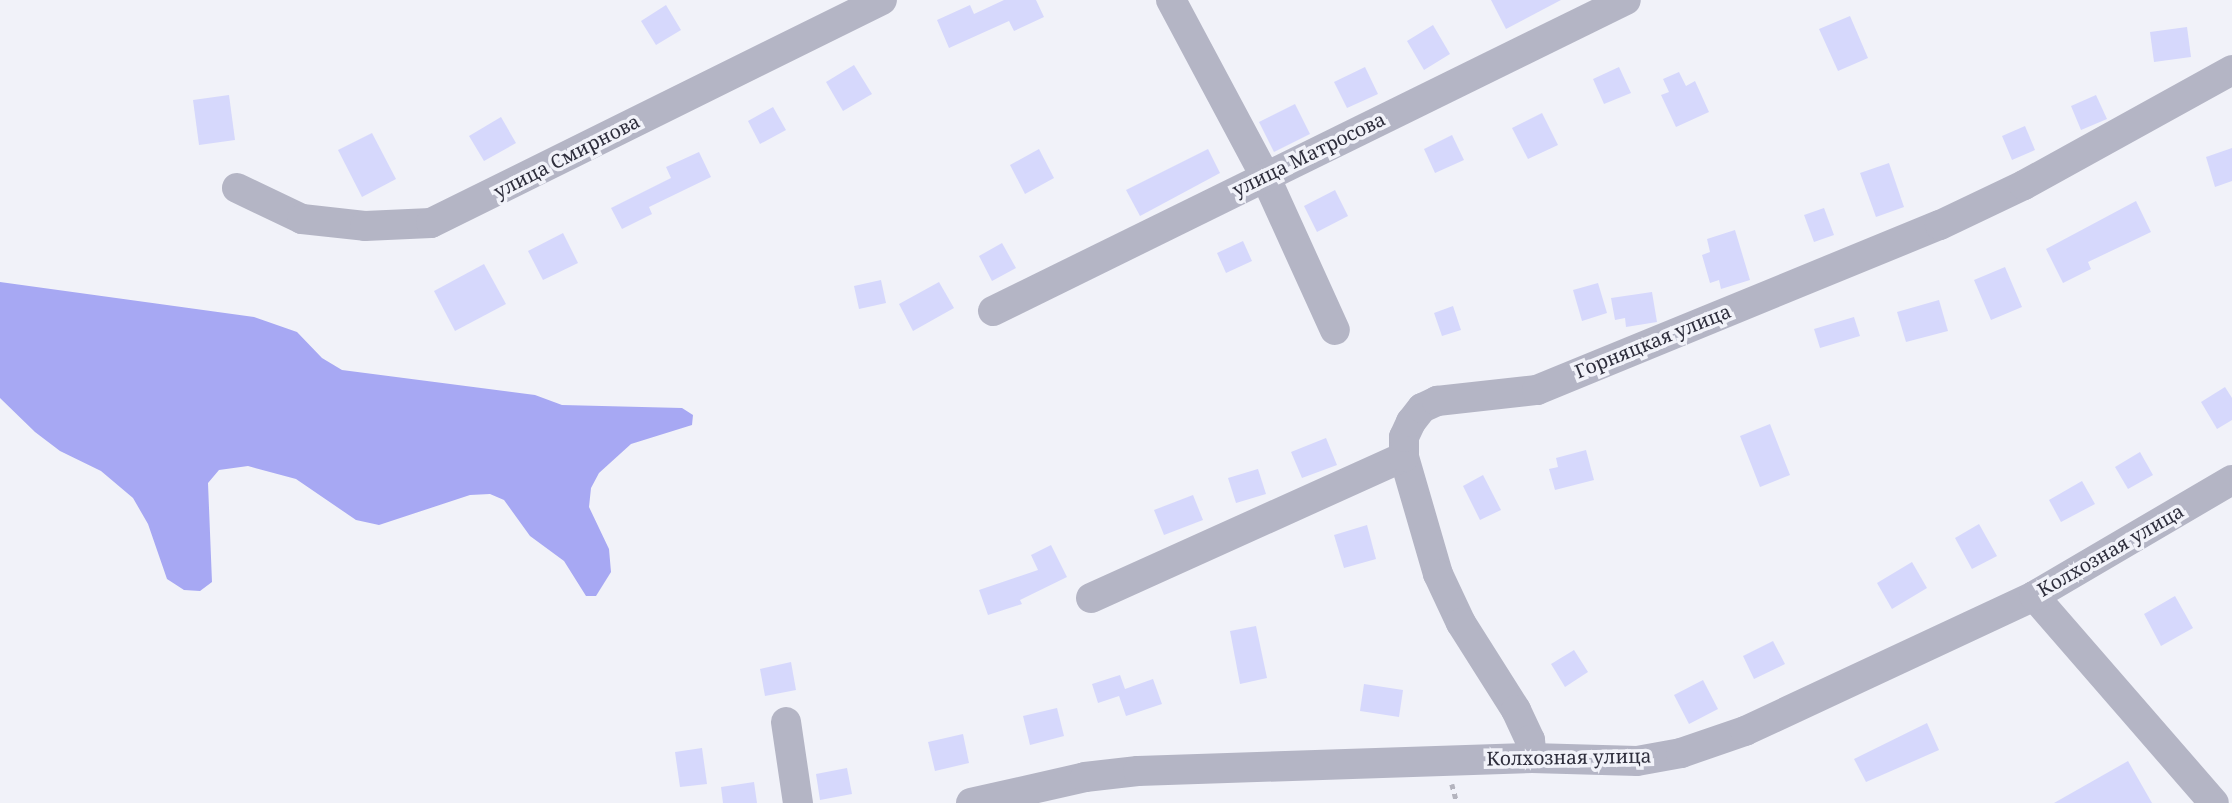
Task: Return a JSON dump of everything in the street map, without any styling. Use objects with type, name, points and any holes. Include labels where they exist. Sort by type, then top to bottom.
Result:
[{"type":"street","name":"улица Смирнова","points":[[237,188],[302,219],[365,226],[431,223],[882,0]]},
{"type":"street","points":[[1171,0],[1265,176],[1335,330]]},
{"type":"street","name":"улица Матросова","points":[[993,311],[1626,0]]},
{"type":"street","name":"Горняцкая улица","points":[[1405,457],[1404,437],[1411,422],[1430,404],[1454,397],[1537,390],[1940,225],[2024,186],[2232,70]]},
{"type":"street","points":[[1091,598],[1405,457],[1438,574],[1461,623],[1516,710],[1530,740],[1532,758]]},
{"type":"street","name":"Колхозная улица","points":[[971,803],[1084,777],[1138,771],[1532,758],[1637,761],[1681,753],[1745,732],[2034,596],[2232,480]]},
{"type":"street","points":[[2034,596],[2214,803]]},
{"type":"street","points":[[786,722],[798,803]]},
{"type":"water","points":[[0,282],[254,317],[297,332],[322,358],[342,370],[535,395],[562,405],[682,408],[693,415],[692,425],[631,444],[599,473],[591,488],[589,507],[609,549],[611,572],[596,596],[586,596],[564,561],[530,536],[504,500],[490,494],[470,495],[379,525],[356,520],[296,479],[248,466],[219,470],[208,483],[212,582],[200,591],[184,590],[167,579],[148,524],[133,498],[101,471],[60,451],[35,432],[0,398]]},
{"type":"building","points":[[1004,0],[1036,0],[1044,17],[1014,31],[1009,21],[949,48],[937,20],[970,5],[974,14]]},
{"type":"building","points":[[1491,0],[1561,0],[1506,29]]},
{"type":"building","points":[[666,5],[681,30],[656,45],[641,21]]},
{"type":"building","points":[[1850,16],[1868,58],[1838,71],[1819,29]]},
{"type":"building","points":[[1433,25],[1450,54],[1424,70],[1407,41]]},
{"type":"building","points":[[2187,27],[2191,57],[2154,62],[2150,32]]},
{"type":"building","points":[[854,65],[872,94],[843,111],[826,82]]},
{"type":"building","points":[[1365,67],[1378,94],[1347,108],[1334,82]]},
{"type":"building","points":[[1619,67],[1631,93],[1604,104],[1593,79]]},
{"type":"building","points":[[1679,72],[1686,86],[1695,81],[1709,112],[1676,127],[1661,95],[1669,92],[1663,79]]},
{"type":"building","points":[[229,95],[235,140],[199,145],[193,100]]},
{"type":"building","points":[[2096,95],[2107,119],[2081,130],[2071,106]]},
{"type":"building","points":[[1295,104],[1310,134],[1274,152],[1259,122]]},
{"type":"building","points":[[773,107],[786,130],[760,144],[748,121]]},
{"type":"building","points":[[1542,113],[1558,145],[1528,159],[1512,128]]},
{"type":"building","points":[[501,117],[516,143],[484,161],[469,136]]},
{"type":"building","points":[[2025,126],[2035,150],[2012,160],[2002,136]]},
{"type":"building","points":[[372,133],[396,179],[362,197],[338,150]]},
{"type":"building","points":[[1452,135],[1464,160],[1435,173],[1424,149]]},
{"type":"building","points":[[2232,148],[2232,181],[2215,187],[2206,157]]},
{"type":"building","points":[[1039,149],[1054,178],[1025,194],[1010,165]]},
{"type":"building","points":[[1208,149],[1220,173],[1140,216],[1126,190]]},
{"type":"building","points":[[699,152],[711,177],[649,207],[652,214],[622,229],[611,208],[671,178],[666,167]]},
{"type":"building","points":[[1889,163],[1904,207],[1876,217],[1860,173]]},
{"type":"building","points":[[1335,190],[1348,216],[1317,232],[1304,206]]},
{"type":"building","points":[[2136,201],[2151,232],[2088,262],[2091,269],[2063,283],[2046,249]]},
{"type":"building","points":[[1824,208],[1834,235],[1814,242],[1804,215]]},
{"type":"building","points":[[1735,230],[1750,280],[1721,289],[1719,280],[1710,283],[1702,255],[1710,252],[1707,239]]},
{"type":"building","points":[[563,233],[578,263],[543,280],[528,251]]},
{"type":"building","points":[[1243,241],[1252,261],[1226,273],[1217,253]]},
{"type":"building","points":[[1002,243],[1016,268],[992,281],[979,256]]},
{"type":"building","points":[[484,264],[506,304],[455,331],[434,291]]},
{"type":"building","points":[[2005,267],[2022,307],[1991,320],[1974,280]]},
{"type":"building","points":[[881,280],[886,303],[859,309],[854,286]]},
{"type":"building","points":[[939,282],[954,308],[913,331],[899,304]]},
{"type":"building","points":[[1598,283],[1607,313],[1582,321],[1573,290]]},
{"type":"building","points":[[1652,292],[1657,322],[1626,327],[1625,318],[1615,320],[1611,298]]},
{"type":"building","points":[[1939,300],[1948,331],[1906,342],[1897,312]]},
{"type":"building","points":[[1453,306],[1461,330],[1442,336],[1434,313]]},
{"type":"building","points":[[1854,317],[1860,336],[1820,348],[1814,329]]},
{"type":"building","points":[[2225,387],[2232,398],[2232,420],[2217,429],[2201,402]]},
{"type":"building","points":[[1770,424],[1790,475],[1760,487],[1740,436]]},
{"type":"building","points":[[1326,438],[1337,465],[1302,478],[1291,452]]},
{"type":"building","points":[[1586,450],[1594,480],[1555,490],[1549,469],[1558,467],[1556,458]]},
{"type":"building","points":[[2140,452],[2153,475],[2128,489],[2115,467]]},
{"type":"building","points":[[1258,469],[1266,494],[1236,503],[1228,478]]},
{"type":"building","points":[[1483,475],[1501,510],[1480,520],[1463,486]]},
{"type":"building","points":[[2082,481],[2095,504],[2061,522],[2049,500]]},
{"type":"building","points":[[1193,495],[1203,520],[1164,535],[1154,510]]},
{"type":"building","points":[[1979,524],[1997,556],[1972,569],[1955,538]]},
{"type":"building","points":[[1367,525],[1376,559],[1344,568],[1334,535]]},
{"type":"building","points":[[1051,545],[1067,577],[1020,600],[1022,604],[988,615],[979,590],[1038,570],[1031,555]]},
{"type":"building","points":[[1912,562],[1927,588],[1892,609],[1877,583]]},
{"type":"building","points":[[2175,596],[2193,628],[2161,646],[2144,614]]},
{"type":"building","points":[[1256,626],[1267,678],[1240,684],[1230,631]]},
{"type":"building","points":[[1773,641],[1785,664],[1754,679],[1743,656]]},
{"type":"building","points":[[1574,650],[1588,672],[1565,687],[1551,664]]},
{"type":"building","points":[[791,662],[796,690],[765,696],[760,669]]},
{"type":"building","points":[[1120,675],[1125,689],[1153,679],[1162,704],[1126,716],[1119,696],[1098,703],[1092,684]]},
{"type":"building","points":[[1703,680],[1718,709],[1689,724],[1674,695]]},
{"type":"building","points":[[1364,684],[1403,690],[1399,717],[1360,711]]},
{"type":"building","points":[[1057,708],[1064,736],[1030,745],[1023,716]]},
{"type":"building","points":[[1927,723],[1939,750],[1866,782],[1854,759]]},
{"type":"building","points":[[963,734],[969,763],[935,771],[928,742]]},
{"type":"building","points":[[702,748],[707,784],[680,787],[675,752]]},
{"type":"building","points":[[2128,761],[2152,803],[2054,803]]},
{"type":"building","points":[[847,768],[852,794],[820,800],[816,774]]},
{"type":"building","points":[[754,782],[757,803],[723,803],[721,787]]}]
